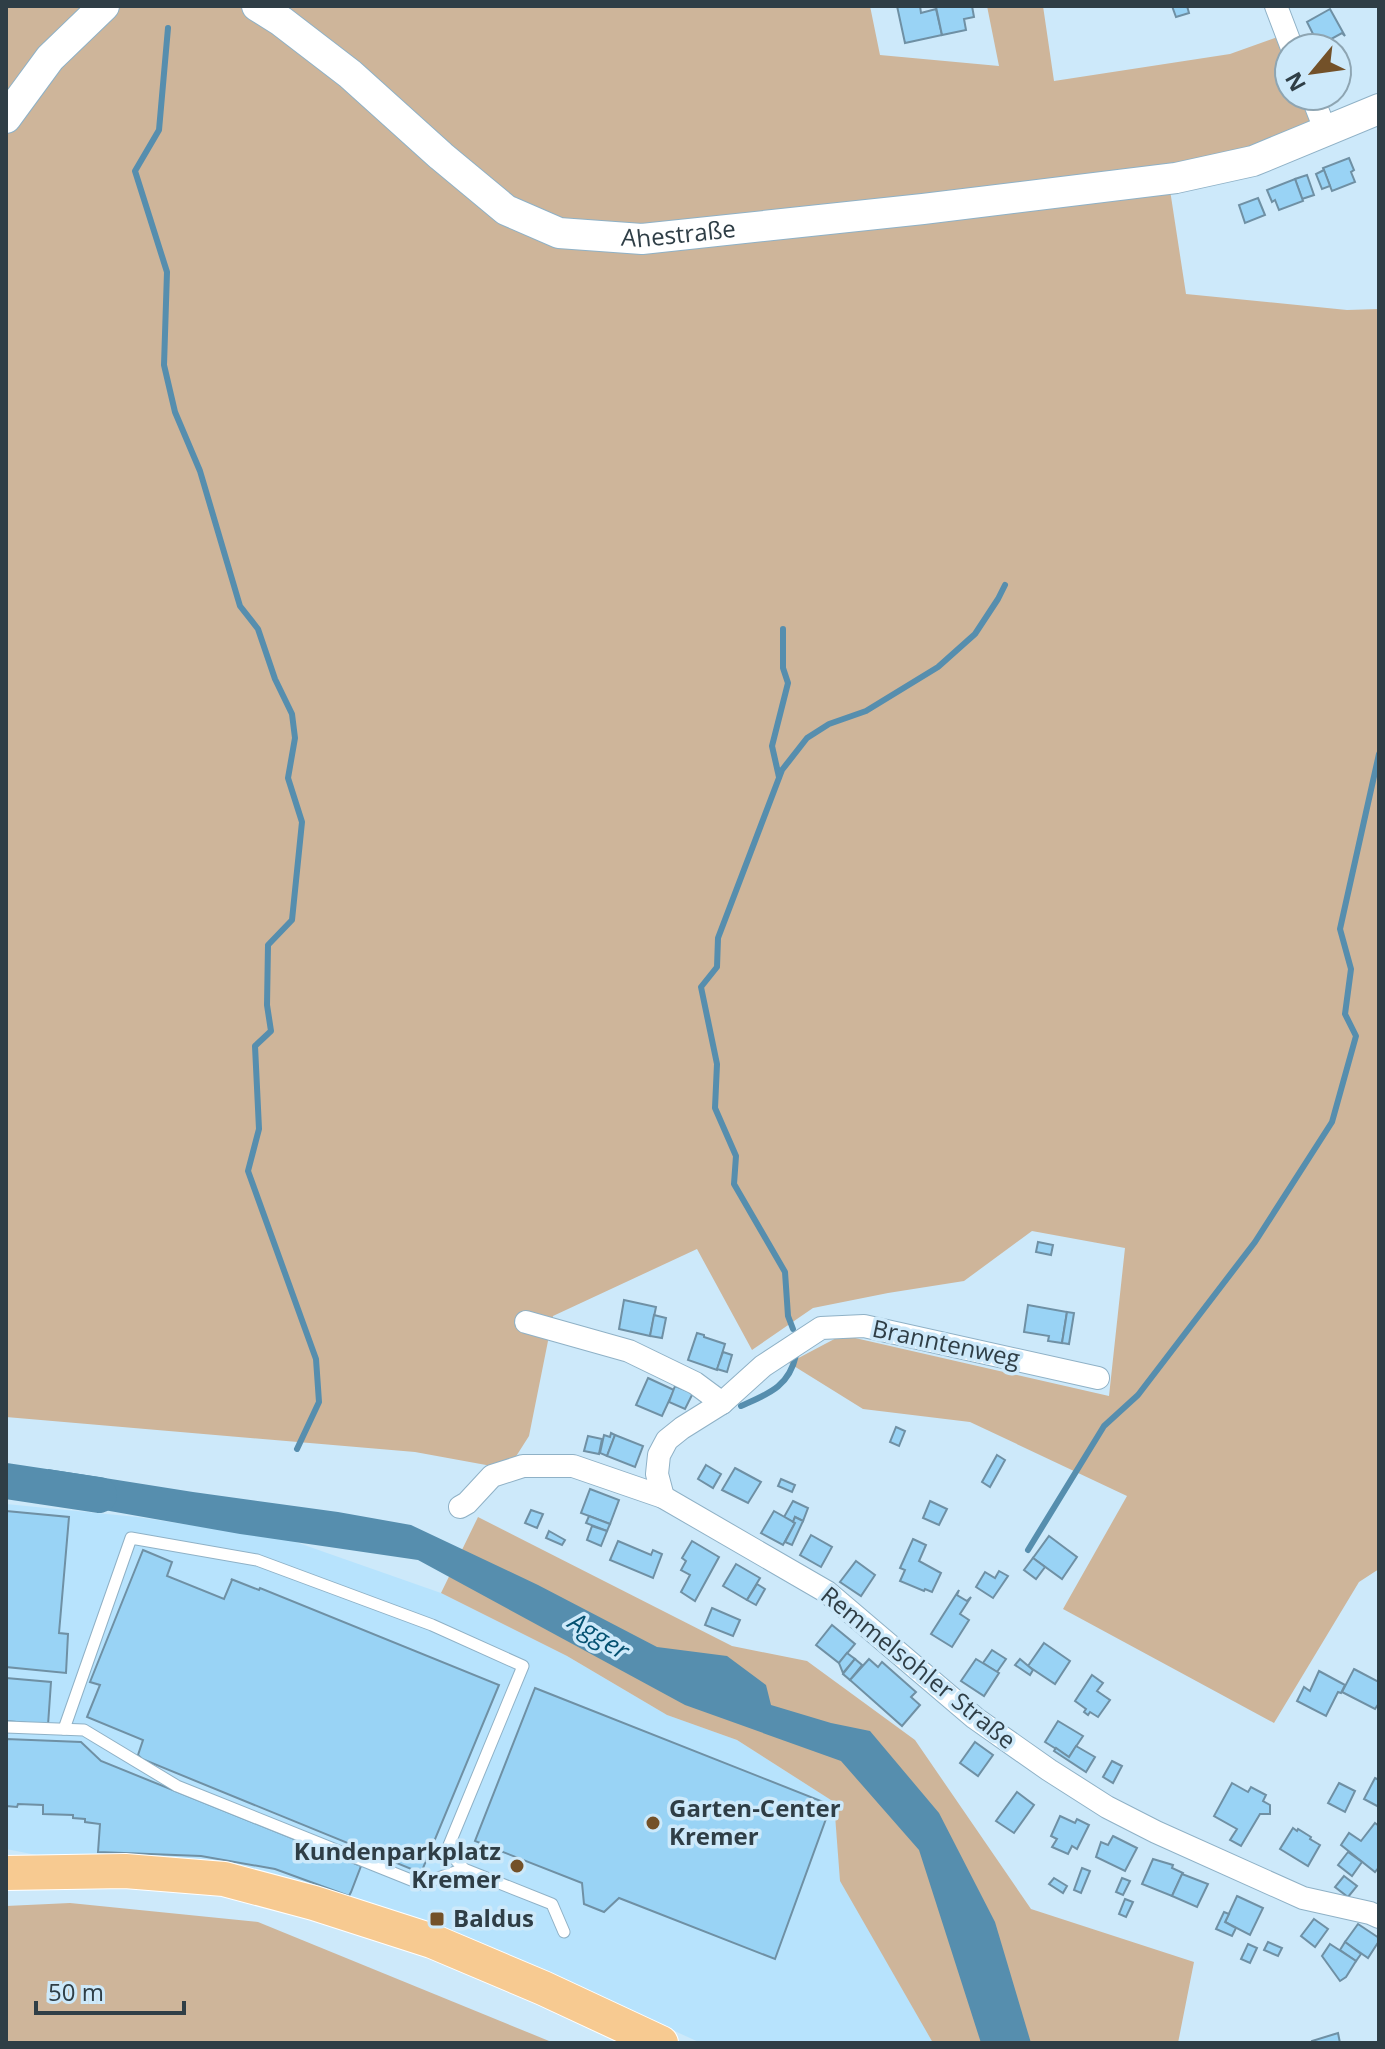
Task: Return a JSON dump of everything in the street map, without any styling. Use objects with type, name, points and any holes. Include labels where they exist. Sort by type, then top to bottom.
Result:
[{"type":"main road","points":[[6,118],[50,58],[104,6]]},
{"type":"main road","name":"Ahestraße","points":[[257,6],[350,74],[506,210],[559,233],[642,239],[1176,178],[1253,161],[1379,109]]},
{"type":"main road","points":[[6,1873],[125,1871],[224,1879],[314,1903],[432,1941],[661,2043]]},
{"type":"street","points":[[1276,6],[1286,32]]},
{"type":"street","points":[[1318,112],[1326,132]]},
{"type":"street","points":[[526,1322],[629,1351],[695,1383],[722,1403]]},
{"type":"street","name":"Branntenweg","points":[[663,1497],[657,1474],[659,1455],[667,1440],[722,1403],[763,1366],[821,1328],[864,1326],[1098,1378]]},
{"type":"street","name":"Remmelsohler Straße","points":[[460,1507],[492,1476],[523,1466],[573,1466],[663,1497],[827,1592],[975,1718],[1107,1807],[1303,1898],[1379,1917]]},
{"type":"lane","points":[[64,1729],[131,1538],[257,1560],[432,1625],[523,1666],[447,1850],[464,1869],[552,1904],[564,1932]]},
{"type":"lane","points":[[6,1727],[84,1730],[177,1786],[421,1884],[464,1869]]},
{"type":"shaded area","points":[[6,6],[870,6],[880,55],[999,66],[987,6],[1043,6],[1054,81],[1230,54],[1273,39],[1273,112],[1313,112],[1320,130],[1170,190],[1186,294],[1347,310],[1379,309],[1379,1569],[1359,1582],[1274,1723],[1063,1609],[1127,1496],[970,1422],[863,1409],[789,1363],[842,1335],[1109,1396],[1125,1248],[1032,1231],[964,1281],[813,1308],[752,1350],[697,1249],[553,1316],[529,1436],[508,1469],[415,1452],[6,1417]]},
{"type":"shaded area","points":[[6,1504],[137,1517],[290,1540],[441,1593],[567,1656],[667,1715],[737,1740],[834,1802],[841,1881],[933,2043],[701,2043],[478,1942],[6,1849]]},
{"type":"shaded area","points":[[478,1517],[732,1646],[807,1661],[915,1740],[1031,1909],[1194,1962],[1178,2043],[933,2043],[840,1881],[834,1802],[737,1740],[667,1715],[567,1656],[441,1593]]},
{"type":"shaded area","points":[[70,1903],[258,1922],[554,2043],[6,2043],[6,1906]]},
{"type":"water","points":[[48,1469],[411,1525],[538,1585],[657,1647],[727,1656],[766,1685],[771,1705],[870,1731],[939,1813],[995,1922],[1031,2043],[981,2043],[919,1850],[841,1761],[685,1705],[418,1560],[240,1534],[53,1501]]},
{"type":"building","points":[[897,6],[920,6],[921,13],[936,9],[942,35],[905,43]]},
{"type":"building","points":[[972,6],[974,17],[964,19],[966,30],[942,35],[936,7]]},
{"type":"building","points":[[1172,6],[1187,6],[1189,13],[1176,17]]},
{"type":"building","points":[[1330,9],[1343,32],[1312,32],[1307,22]]},
{"type":"building","points":[[1349,158],[1355,182],[1332,191],[1323,168]]},
{"type":"building","points":[[1324,170],[1330,186],[1322,189],[1316,174]]},
{"type":"building","points":[[1307,175],[1314,195],[1302,199],[1295,179]]},
{"type":"building","points":[[1295,179],[1303,201],[1279,210],[1267,190]]},
{"type":"building","points":[[1258,198],[1265,215],[1245,223],[1239,205]]},
{"type":"building","points":[[1038,1242],[1053,1245],[1051,1255],[1036,1252]]},
{"type":"building","points":[[624,1300],[656,1307],[650,1336],[619,1329]]},
{"type":"building","points":[[1028,1305],[1067,1312],[1062,1343],[1048,1341],[1049,1336],[1024,1332]]},
{"type":"building","points":[[1067,1312],[1074,1313],[1069,1344],[1062,1343]]},
{"type":"building","points":[[654,1315],[666,1318],[662,1338],[650,1336]]},
{"type":"building","points":[[697,1333],[725,1344],[717,1370],[688,1360]]},
{"type":"building","points":[[723,1352],[732,1355],[727,1372],[717,1369]]},
{"type":"building","points":[[648,1378],[674,1390],[662,1416],[636,1405]]},
{"type":"building","points":[[675,1386],[693,1393],[685,1409],[669,1402]]},
{"type":"building","points":[[896,1427],[905,1431],[899,1446],[890,1442]]},
{"type":"building","points":[[611,1433],[615,1435],[607,1456],[600,1453],[604,1435],[610,1437]]},
{"type":"building","points":[[615,1435],[643,1446],[635,1467],[607,1456]]},
{"type":"building","points":[[588,1436],[602,1439],[599,1454],[584,1451]]},
{"type":"building","points":[[997,1455],[1005,1460],[990,1487],[982,1482]]},
{"type":"building","points":[[706,1465],[721,1474],[713,1488],[698,1479]]},
{"type":"building","points":[[735,1468],[761,1482],[748,1503],[722,1490]]},
{"type":"building","points":[[781,1479],[795,1485],[792,1492],[778,1486]]},
{"type":"building","points":[[590,1489],[619,1500],[610,1524],[581,1513]]},
{"type":"building","points":[[793,1501],[808,1508],[803,1521],[795,1517],[793,1522],[784,1517]]},
{"type":"building","points":[[930,1501],[947,1509],[939,1525],[923,1518]]},
{"type":"building","points":[[531,1510],[543,1514],[537,1528],[525,1523]]},
{"type":"building","points":[[6,1511],[69,1517],[59,1633],[68,1634],[66,1673],[6,1667]]},
{"type":"building","points":[[774,1511],[795,1523],[783,1545],[761,1533]]},
{"type":"building","points":[[589,1516],[610,1524],[607,1531],[586,1523]]},
{"type":"building","points":[[795,1517],[803,1521],[792,1545],[785,1542]]},
{"type":"building","points":[[592,1526],[607,1531],[601,1546],[587,1540]]},
{"type":"building","points":[[549,1531],[565,1540],[562,1545],[546,1538]]},
{"type":"building","points":[[811,1535],[832,1547],[821,1567],[800,1555]]},
{"type":"building","points":[[1049,1536],[1077,1557],[1062,1579],[1033,1558]]},
{"type":"building","points":[[913,1539],[926,1545],[919,1561],[941,1573],[932,1592],[900,1581],[905,1570],[900,1568]]},
{"type":"building","points":[[618,1541],[651,1555],[653,1550],[662,1554],[653,1578],[610,1560]]},
{"type":"building","points":[[692,1541],[719,1557],[695,1601],[681,1592],[690,1575],[681,1570],[686,1561],[682,1558]]},
{"type":"building","points":[[143,1550],[172,1562],[167,1576],[224,1599],[231,1579],[260,1588],[499,1685],[421,1873],[142,1759],[138,1755],[143,1740],[87,1717],[100,1685],[90,1682]]},
{"type":"building","points":[[1033,1558],[1045,1567],[1036,1579],[1024,1570]]},
{"type":"building","points":[[856,1561],[875,1575],[861,1596],[840,1582]]},
{"type":"building","points":[[736,1564],[760,1578],[747,1600],[723,1586]]},
{"type":"building","points":[[999,1571],[1008,1576],[993,1598],[976,1587],[985,1572],[995,1578]]},
{"type":"building","points":[[757,1584],[765,1589],[756,1605],[747,1600]]},
{"type":"building","points":[[959,1590],[957,1595],[967,1601],[971,1597],[960,1614],[969,1620],[952,1647],[931,1634]]},
{"type":"building","points":[[712,1608],[740,1620],[733,1636],[705,1625]]},
{"type":"building","points":[[832,1625],[855,1644],[839,1663],[816,1645]]},
{"type":"building","points":[[1044,1643],[1070,1661],[1055,1684],[1028,1666]]},
{"type":"building","points":[[992,1650],[1006,1659],[997,1672],[983,1663]]},
{"type":"building","points":[[847,1653],[855,1659],[843,1673],[839,1663]]},
{"type":"building","points":[[855,1659],[862,1665],[850,1680],[843,1674]]},
{"type":"building","points":[[869,1659],[878,1667],[882,1662],[916,1692],[911,1697],[920,1705],[902,1726],[850,1680]]},
{"type":"building","points":[[976,1659],[999,1673],[984,1696],[961,1681]]},
{"type":"building","points":[[1020,1659],[1033,1670],[1030,1675],[1015,1665]]},
{"type":"building","points":[[1354,1669],[1379,1682],[1379,1703],[1375,1709],[1342,1692]]},
{"type":"building","points":[[1319,1671],[1345,1685],[1326,1716],[1297,1701],[1304,1687],[1310,1691]]},
{"type":"building","points":[[1092,1675],[1103,1683],[1097,1691],[1110,1700],[1098,1717],[1090,1712],[1088,1715],[1084,1712],[1086,1709],[1075,1701]]},
{"type":"building","points":[[6,1678],[51,1682],[48,1725],[6,1721]]},
{"type":"building","name":"Garten-Center Kremer","points":[[535,1688],[831,1805],[775,1959],[619,1898],[604,1912],[584,1904],[582,1883],[475,1841]]},
{"type":"building","points":[[1058,1721],[1083,1736],[1069,1757],[1045,1742]]},
{"type":"building","points":[[6,1739],[81,1742],[101,1761],[361,1866],[351,1892],[349,1896],[275,1869],[201,1856],[98,1852],[100,1824],[73,1818],[73,1815],[43,1814],[43,1805],[6,1806]]},
{"type":"building","points":[[975,1742],[993,1755],[978,1776],[960,1763]]},
{"type":"building","points":[[1076,1746],[1095,1757],[1086,1772],[1054,1751],[1056,1748],[1069,1757]]},
{"type":"building","points":[[1112,1761],[1122,1766],[1113,1783],[1103,1777]]},
{"type":"building","points":[[1375,1778],[1379,1780],[1379,1807],[1364,1799]]},
{"type":"building","points":[[1232,1783],[1248,1792],[1251,1787],[1266,1795],[1263,1801],[1270,1805],[1270,1814],[1260,1814],[1241,1846],[1230,1840],[1237,1829],[1214,1816]]},
{"type":"building","points":[[1339,1783],[1355,1791],[1345,1812],[1328,1803]]},
{"type":"building","points":[[1017,1792],[1034,1805],[1014,1833],[996,1821]]},
{"type":"building","points":[[1060,1816],[1089,1825],[1077,1849],[1072,1846],[1068,1854],[1052,1847],[1057,1839],[1051,1836]]},
{"type":"building","points":[[1375,1823],[1379,1826],[1379,1867],[1375,1872],[1341,1845],[1349,1833],[1361,1841]]},
{"type":"building","points":[[1293,1828],[1320,1845],[1308,1866],[1280,1849]]},
{"type":"building","points":[[1113,1836],[1137,1848],[1125,1871],[1096,1857],[1101,1842],[1108,1845]]},
{"type":"building","points":[[1348,1852],[1362,1862],[1352,1876],[1338,1865]]},
{"type":"building","points":[[1153,1859],[1173,1865],[1172,1868],[1183,1873],[1172,1896],[1142,1884]]},
{"type":"building","points":[[1082,1868],[1090,1871],[1081,1893],[1074,1890]]},
{"type":"building","points":[[1182,1874],[1208,1884],[1197,1907],[1172,1896]]},
{"type":"building","points":[[1344,1876],[1357,1886],[1348,1897],[1335,1887]]},
{"type":"building","points":[[1054,1878],[1067,1886],[1063,1893],[1049,1884]]},
{"type":"building","points":[[1122,1878],[1130,1881],[1123,1895],[1116,1892]]},
{"type":"building","points":[[1237,1896],[1263,1908],[1250,1935],[1225,1922]]},
{"type":"building","points":[[1125,1899],[1133,1902],[1126,1917],[1119,1914]]},
{"type":"building","points":[[1224,1912],[1229,1914],[1225,1922],[1236,1928],[1232,1936],[1216,1929]]},
{"type":"building","points":[[1314,1919],[1328,1929],[1315,1947],[1301,1936]]},
{"type":"building","points":[[1358,1924],[1379,1938],[1368,1958],[1345,1942]]},
{"type":"building","points":[[1268,1942],[1282,1948],[1278,1956],[1264,1950]]},
{"type":"building","points":[[1345,1942],[1361,1954],[1356,1961],[1340,1950]]},
{"type":"building","points":[[1248,1944],[1257,1948],[1250,1963],[1241,1959]]},
{"type":"building","points":[[1330,1944],[1356,1961],[1340,1981],[1322,1956]]},
{"type":"building","points":[[1338,2033],[1340,2043],[1312,2043],[1312,2041]]},
{"type":"waterway","points":[[168,28],[159,130],[135,171],[167,272],[164,365],[175,412],[200,471],[240,606],[258,629],[275,679],[292,714],[295,738],[288,778],[302,822],[292,920],[268,945],[267,1005],[271,1031],[255,1046],[259,1129],[248,1171],[316,1359],[319,1402],[297,1449]]},
{"type":"waterway","points":[[793,1329],[788,1316],[785,1272],[734,1184],[736,1156],[715,1108],[717,1064],[701,987],[717,967],[718,938],[782,770],[807,738],[829,724],[866,711],[938,667],[975,634],[1005,585]]},
{"type":"waterway","points":[[779,777],[772,746],[788,683],[783,668],[783,629]]},
{"type":"waterway","points":[[1028,1550],[1104,1426],[1138,1395],[1255,1242],[1332,1122],[1356,1036],[1345,1014],[1351,969],[1340,929],[1379,754]]},
{"type":"waterway","points":[[741,1406],[783,1382],[796,1355]]},
{"type":"waterway","name":"Agger","points":[[6,1481],[99,1495]]},
{"type":"place","name":"Garten-Center Kremer","points":[[653,1823]]},
{"type":"place","name":"Kundenparkplatz Kremer","points":[[517,1866]]},
{"type":"place","name":"Baldus","points":[[437,1919]]}]
